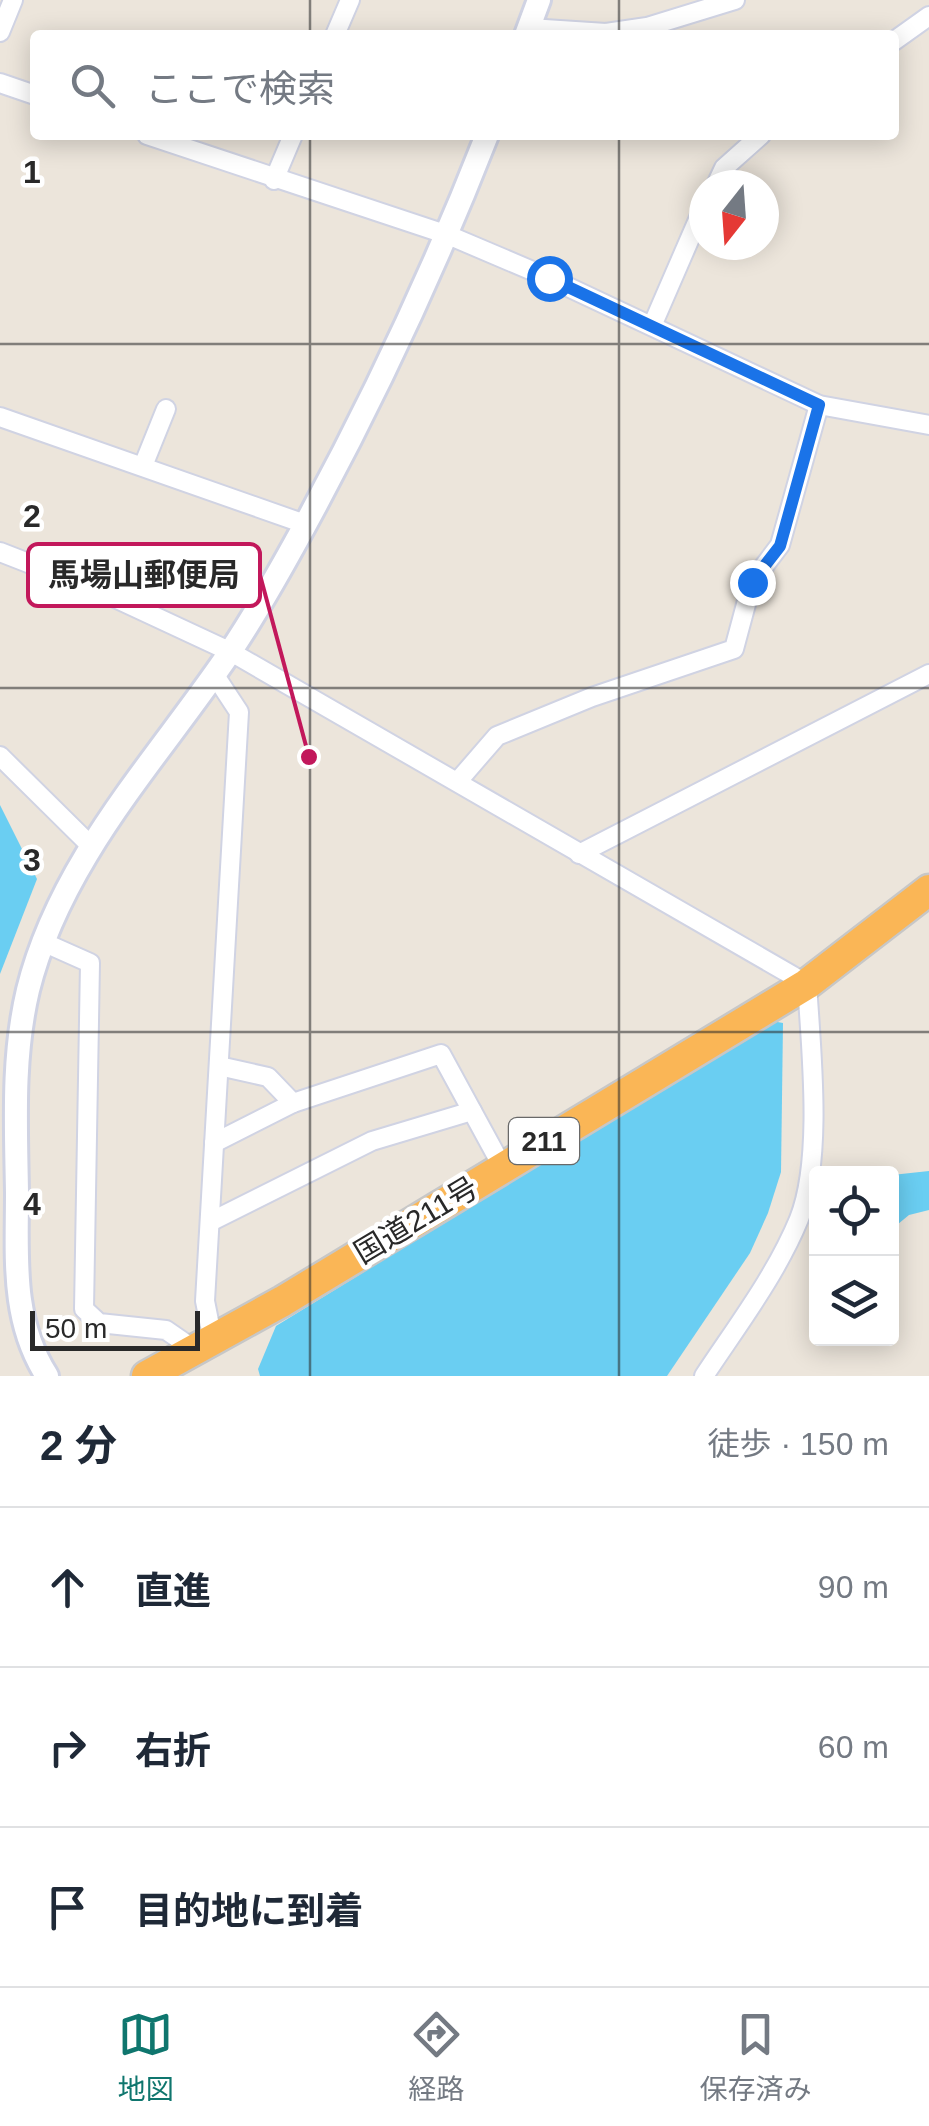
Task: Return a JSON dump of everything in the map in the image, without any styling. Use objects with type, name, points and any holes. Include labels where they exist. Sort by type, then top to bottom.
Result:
[{"type":"highway","name":"国道211号","points":[[147,1376],[807,984],[929,890]]},
{"type":"street","points":[[0,32],[13,0]]},
{"type":"street","points":[[337,30],[350,0]]},
{"type":"street","points":[[527,30],[540,0]]},
{"type":"street","points":[[624,30],[735,0]]},
{"type":"street","points":[[899,37],[929,16]]},
{"type":"street","points":[[0,83],[30,93]]},
{"type":"street","points":[[161,140],[448,235],[819,405],[929,425]]},
{"type":"street","points":[[274,180],[291,140]]},
{"type":"street","points":[[46,1376],[35,1358],[17,1304],[16,1084],[28,989],[60,902],[91,846],[230,652],[306,524],[448,235],[485,140]]},
{"type":"street","points":[[723,170],[755,140]]},
{"type":"street","points":[[652,326],[689,241]]},
{"type":"street","points":[[458,780],[497,736],[592,697],[734,649],[752,582],[780,546],[819,405]]},
{"type":"street","points":[[143,466],[166,409]]},
{"type":"street","points":[[0,416],[306,524]]},
{"type":"street","points":[[0,552],[100,590],[230,652],[807,984],[812,1072],[809,1180],[800,1217],[780,1259],[704,1376]]},
{"type":"street","points":[[46,943],[90,962],[84,1309],[100,1323],[166,1330],[204,1345],[239,712],[214,674]]},
{"type":"street","points":[[580,854],[929,674]]},
{"type":"street","points":[[0,756],[91,846]]},
{"type":"street","points":[[214,1143],[293,1104],[441,1054],[502,1166]]},
{"type":"street","points":[[219,1066],[268,1077],[293,1104]]},
{"type":"street","points":[[210,1222],[372,1141],[472,1110]]},
{"type":"water","points":[[0,805],[37,879],[0,974]]},
{"type":"water","points":[[772,1021],[783,1023],[781,1172],[750,1253],[667,1376],[260,1376],[258,1369],[276,1326]]},
{"type":"water","points":[[929,1171],[929,1210],[909,1215],[899,1223],[899,1174]]},
{"type":"place","name":"馬場山郵便局","points":[[309,757]]},
{"type":"route","points":[[549,278],[819,405],[780,546],[752,582]]}]
